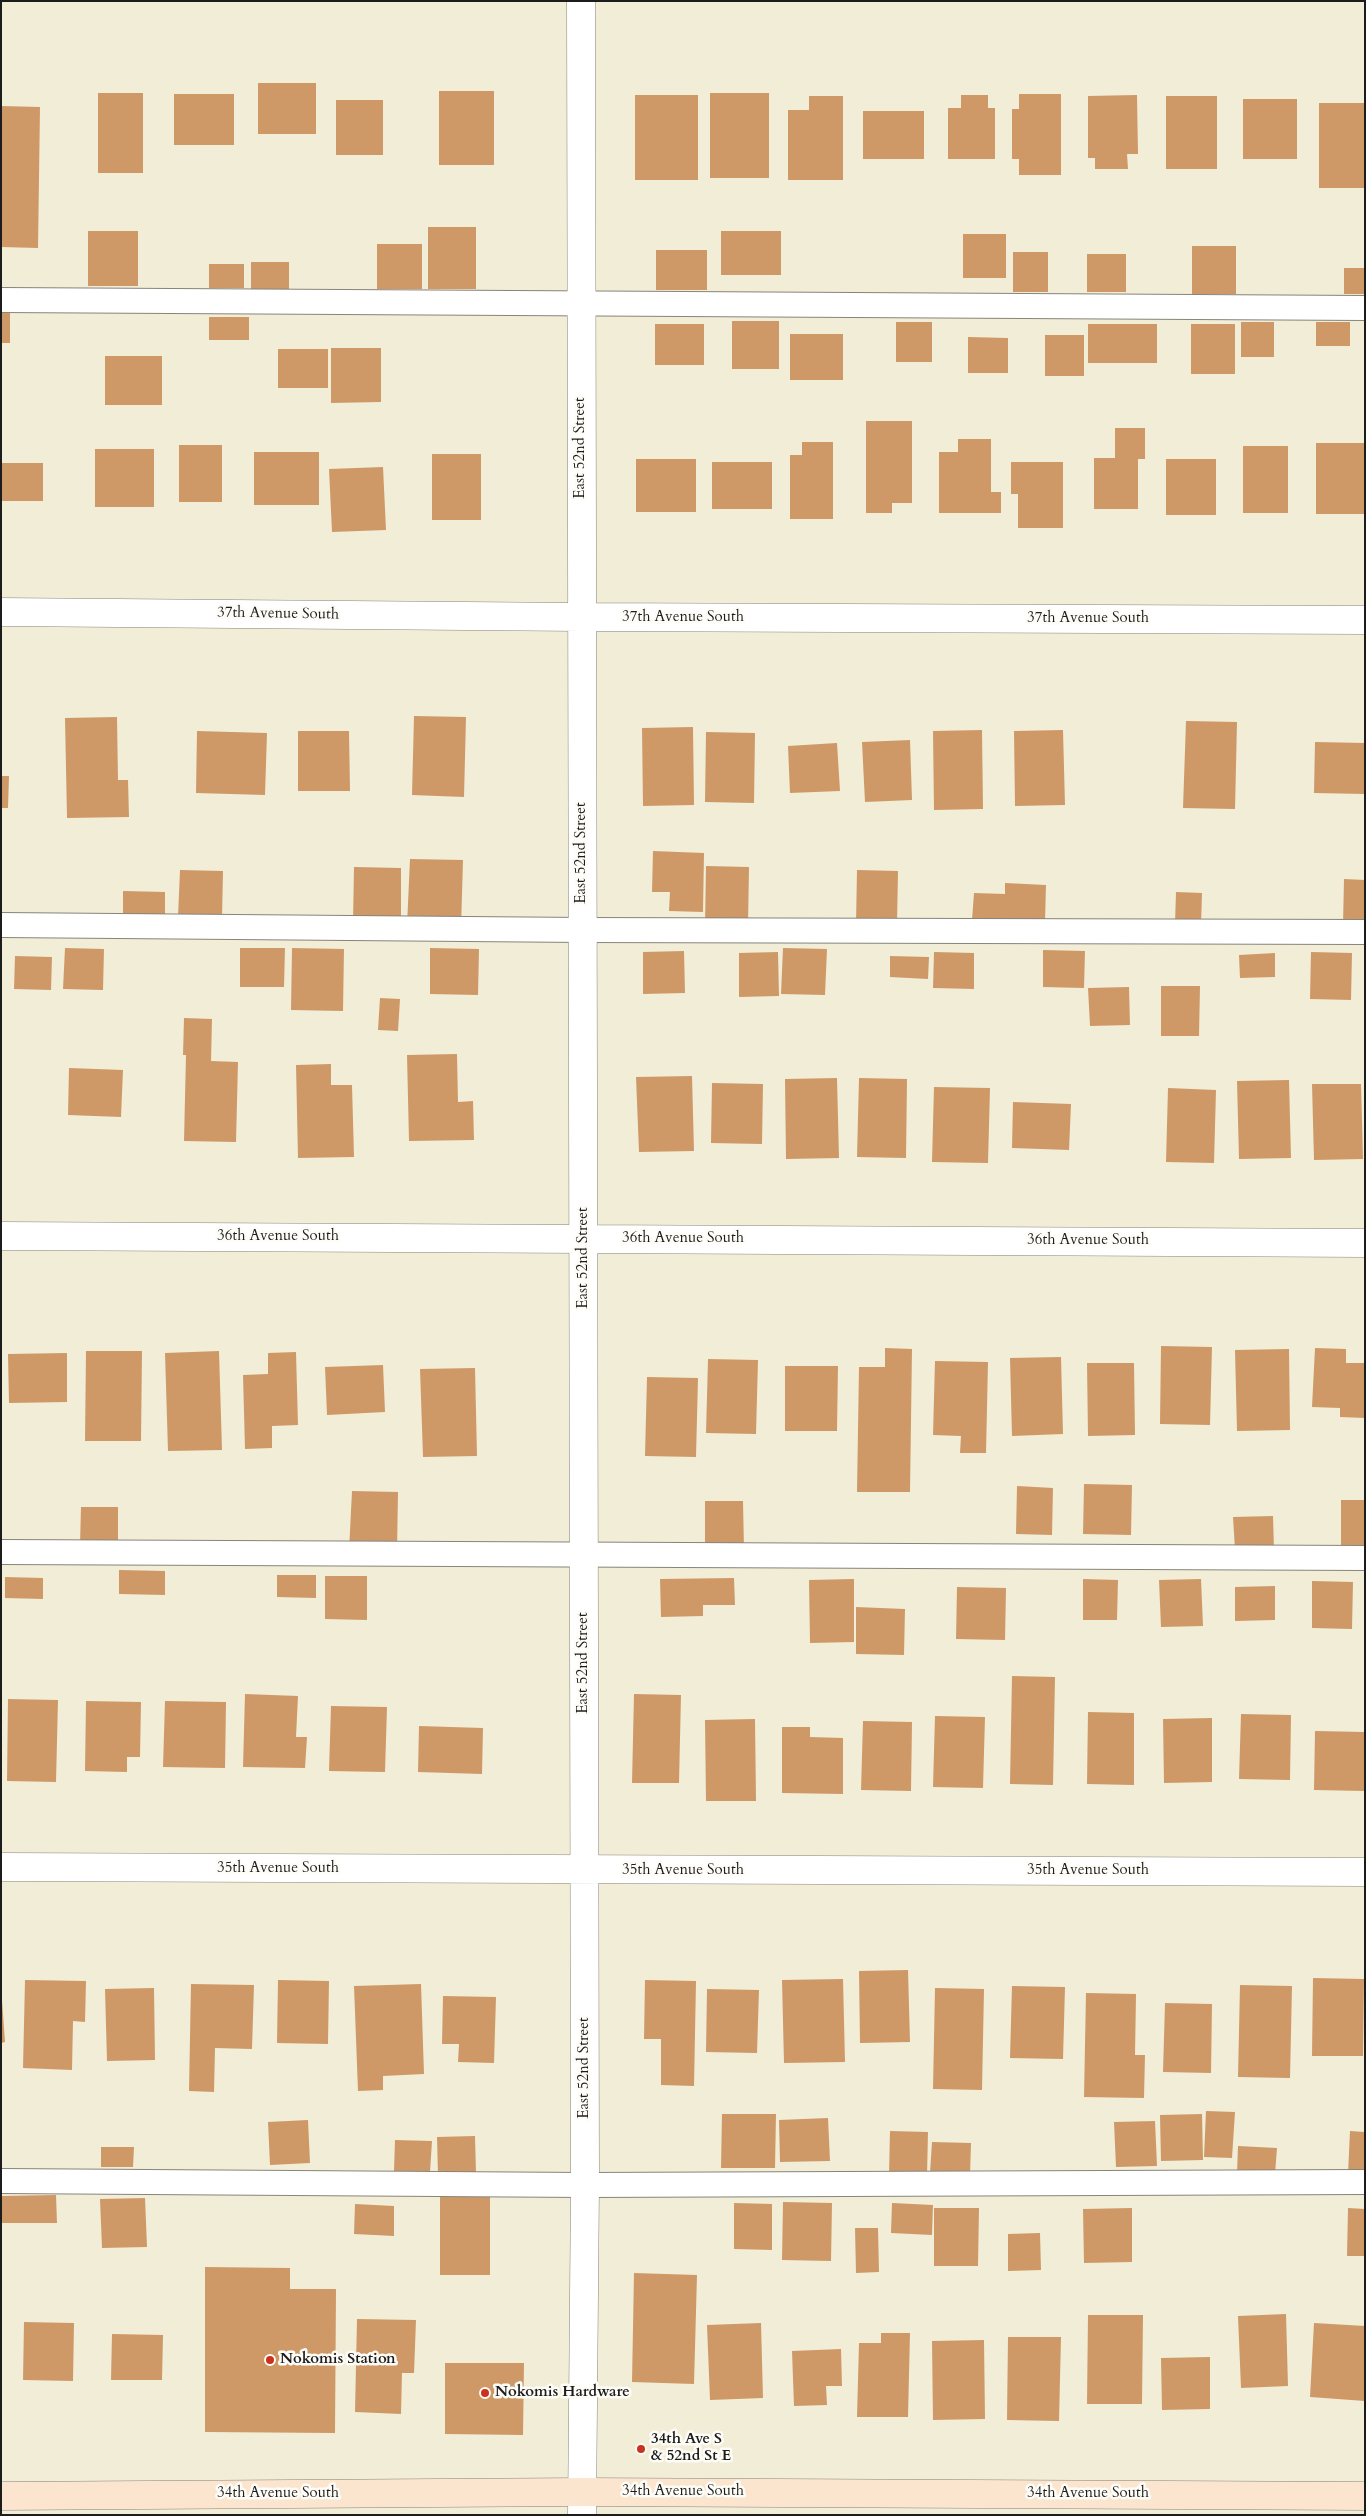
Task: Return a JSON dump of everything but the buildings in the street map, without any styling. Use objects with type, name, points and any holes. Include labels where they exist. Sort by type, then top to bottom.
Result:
[{"type":"street","name":"East 52nd Street","points":[[581,1],[585,2185],[582,2503]]},
{"type":"street","name":"37th Avenue South","points":[[1,612],[581,618],[1365,620]]},
{"type":"street","name":"36th Avenue South","points":[[1,1236],[1365,1243]]},
{"type":"street","name":"35th Avenue South","points":[[1,1867],[1365,1872]]},
{"type":"street","name":"34th Avenue South","points":[[1,2496],[582,2503],[1365,2496]]},
{"type":"lane","points":[[1,300],[581,305],[1365,308]]},
{"type":"lane","points":[[1,925],[583,930],[1365,932]]},
{"type":"lane","points":[[1,1552],[1365,1558]]},
{"type":"lane","points":[[1,2181],[585,2185],[1365,2182]]},
{"type":"place","name":"Nokomis Station","points":[[270,2360]]},
{"type":"place","name":"Nokomis Hardware","points":[[485,2393]]},
{"type":"place","name":"34th Ave S & 52nd St E","points":[[641,2449]]}]
